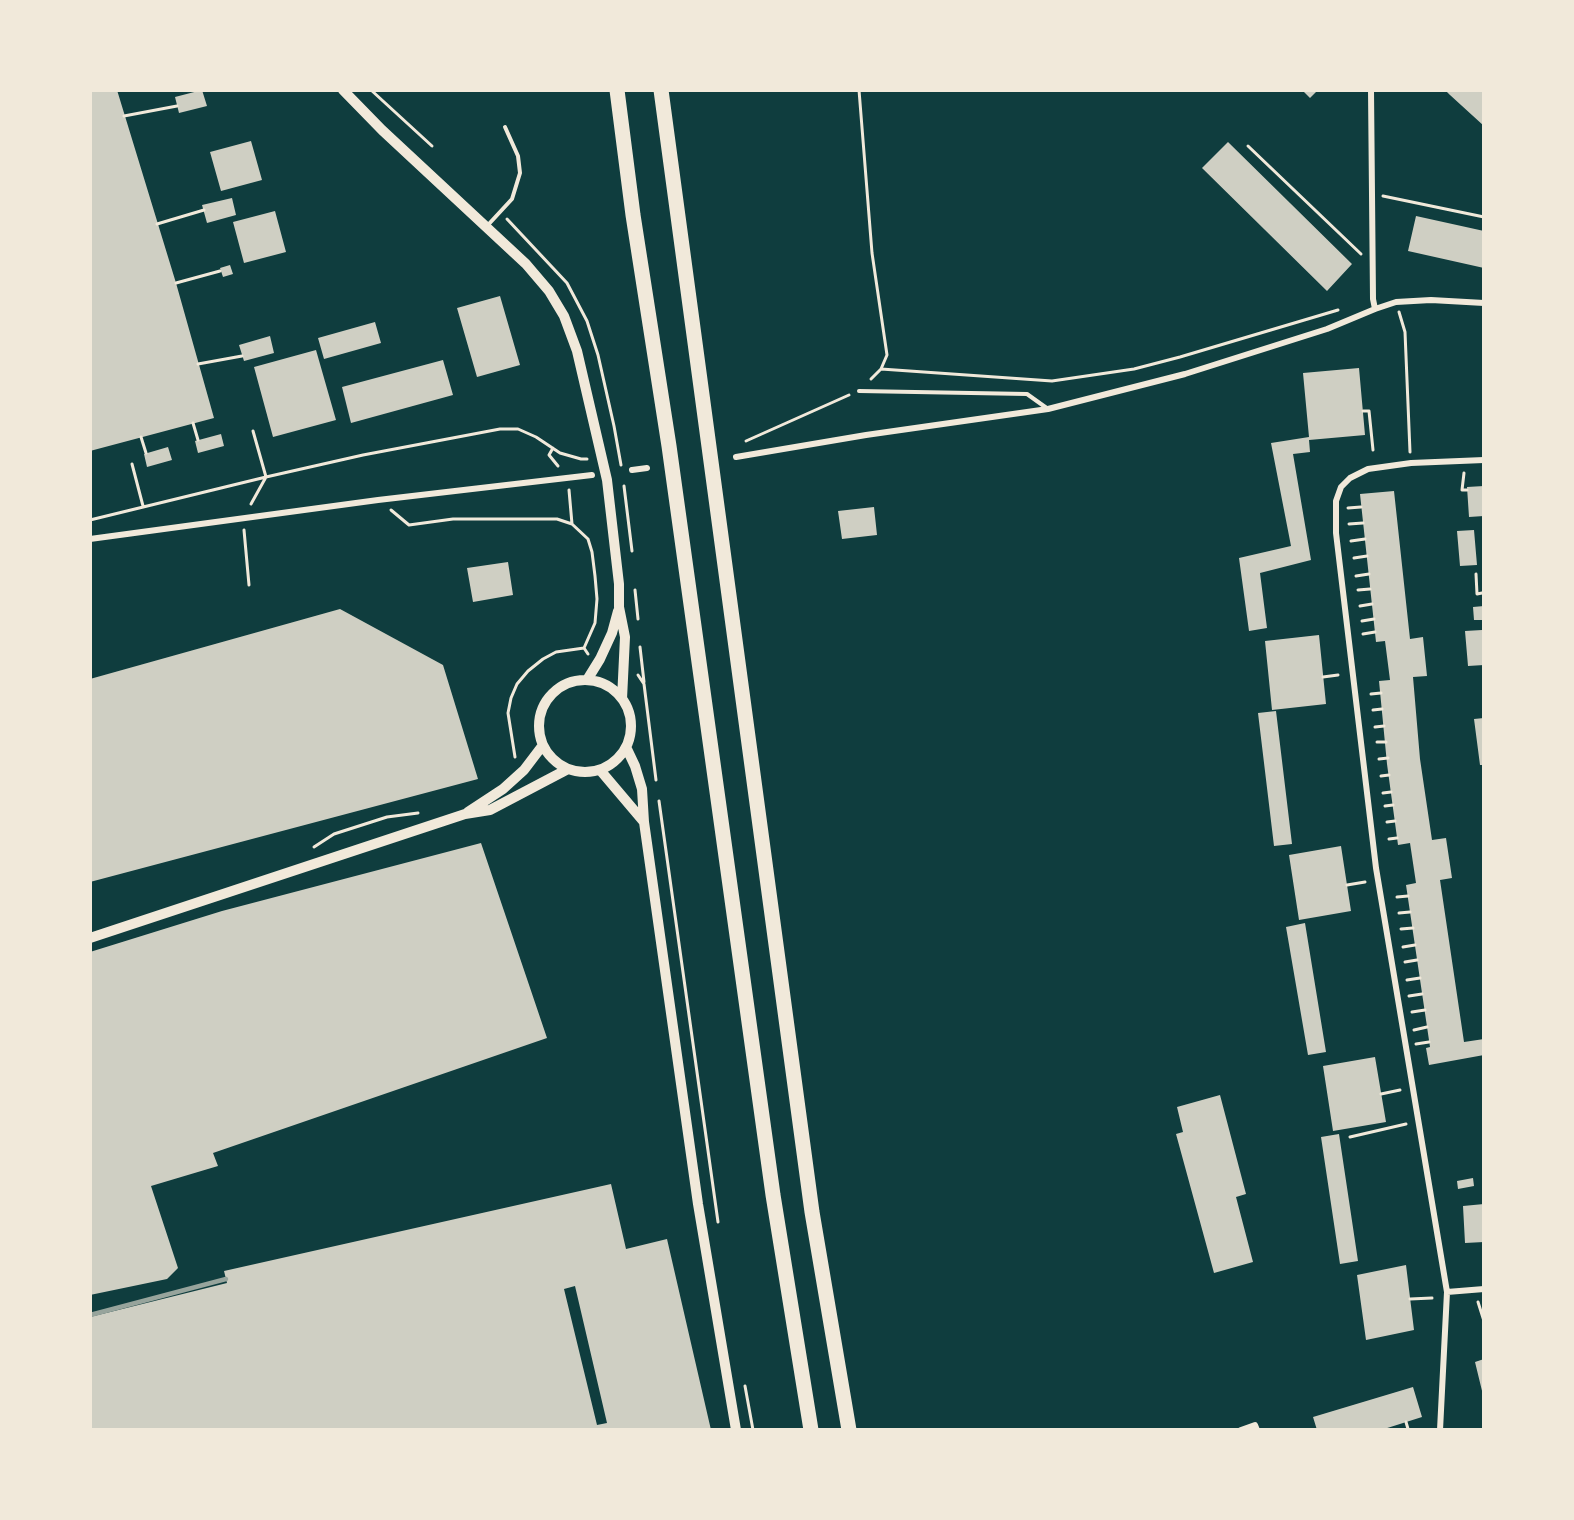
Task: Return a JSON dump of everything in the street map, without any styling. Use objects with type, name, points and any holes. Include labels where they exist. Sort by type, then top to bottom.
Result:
[{"type":"highway","points":[[617,90],[633,215],[669,446],[771,1184],[811,1430]]},
{"type":"highway","points":[[661,90],[812,1212],[849,1430]]},
{"type":"street","points":[[343,90],[382,130],[526,264],[549,291],[564,316],[578,351],[597,431],[611,512],[619,584],[619,607],[625,637],[622,699]]},
{"type":"street","points":[[1371,90],[1373,299],[1375,309]]},
{"type":"street","points":[[736,457],[866,435],[1048,409],[1185,374],[1327,329],[1396,302],[1431,300],[1484,303]]},
{"type":"street","points":[[1438,1429],[1447,1292],[1376,868],[1336,533],[1336,501],[1341,487],[1350,478],[1368,469],[1411,463],[1484,460]]},
{"type":"street","points":[[632,470],[647,468]]},
{"type":"street","points":[[90,539],[378,500],[592,475]]},
{"type":"street","points":[[587,680],[612,633],[619,607]]},
{"type":"street","points":[[587,680],[600,683],[613,689],[622,699],[631,723],[630,735],[626,747],[610,764],[600,770],[589,772],[568,768],[558,763],[543,745],[539,722],[547,701],[564,685],[587,680]]},
{"type":"street","points":[[465,814],[504,789],[524,770],[543,745]]},
{"type":"street","points":[[626,747],[642,789],[644,822],[698,1204],[736,1430]]},
{"type":"street","points":[[90,938],[465,814],[490,810],[568,768]]},
{"type":"street","points":[[600,770],[644,822]]},
{"type":"street","points":[[1447,1292],[1484,1289]]},
{"type":"street","points":[[1241,1430],[1255,1425],[1257,1430]]},
{"type":"lane","points":[[486,226],[512,199],[520,174],[521,165],[506,127]]},
{"type":"lane","points":[[859,391],[1027,394],[1048,409]]},
{"type":"path","points":[[371,90],[432,146]]},
{"type":"path","points":[[746,442],[859,391],[881,369],[887,355],[872,254],[859,90]]},
{"type":"path","points":[[124,116],[177,106]]},
{"type":"path","points":[[1248,146],[1373,266]]},
{"type":"path","points":[[1372,194],[1484,217]]},
{"type":"path","points":[[157,224],[204,210]]},
{"type":"path","points":[[176,283],[220,272]]},
{"type":"path","points":[[1396,302],[1405,332],[1411,463]]},
{"type":"path","points":[[881,369],[1053,381],[1134,369],[1339,309]]},
{"type":"path","points":[[198,364],[242,356]]},
{"type":"path","points":[[1363,411],[1369,411],[1373,450]]},
{"type":"path","points":[[193,423],[198,440]]},
{"type":"path","points":[[90,520],[363,455],[500,429],[518,429],[571,457],[590,459]]},
{"type":"path","points":[[244,518],[266,477],[253,431]]},
{"type":"path","points":[[141,437],[146,453]]},
{"type":"path","points":[[553,448],[549,455],[568,477],[572,524]]},
{"type":"path","points":[[132,464],[143,506]]},
{"type":"path","points":[[1464,471],[1462,490],[1467,490]]},
{"type":"path","points":[[378,500],[410,525],[453,519],[557,519],[572,524],[588,539],[595,576],[597,599],[595,623],[584,648]]},
{"type":"path","points":[[1347,508],[1361,507]]},
{"type":"path","points":[[1349,524],[1363,523]]},
{"type":"path","points":[[1352,541],[1365,539]]},
{"type":"path","points":[[244,543],[249,585]]},
{"type":"path","points":[[1354,558],[1367,556]]},
{"type":"path","points":[[1356,576],[1369,574]]},
{"type":"path","points":[[1476,574],[1476,594],[1482,593]]},
{"type":"path","points":[[1358,590],[1370,589]]},
{"type":"path","points":[[1360,606],[1372,604]]},
{"type":"path","points":[[1362,621],[1374,619]]},
{"type":"path","points":[[1363,634],[1375,632]]},
{"type":"path","points":[[584,648],[587,653],[600,659]]},
{"type":"path","points":[[512,766],[515,752],[508,713],[517,684],[528,671],[556,652],[584,648]]},
{"type":"path","points":[[625,668],[640,676],[644,684],[657,783]]},
{"type":"path","points":[[1323,677],[1338,675]]},
{"type":"path","points":[[1371,694],[1381,693]]},
{"type":"path","points":[[1373,710],[1382,709]]},
{"type":"path","points":[[1375,727],[1384,726]]},
{"type":"path","points":[[1377,742],[1386,742]]},
{"type":"path","points":[[1379,759],[1388,758]]},
{"type":"path","points":[[1381,776],[1389,775]]},
{"type":"path","points":[[1383,793],[1391,792]]},
{"type":"path","points":[[658,794],[719,1230]]},
{"type":"path","points":[[1385,806],[1393,806]]},
{"type":"path","points":[[314,847],[334,834],[387,817],[425,812]]},
{"type":"path","points":[[1387,822],[1395,821]]},
{"type":"path","points":[[1389,839],[1397,838]]},
{"type":"path","points":[[1347,885],[1365,882]]},
{"type":"path","points":[[1397,897],[1408,896]]},
{"type":"path","points":[[1399,913],[1410,912]]},
{"type":"path","points":[[1401,929],[1413,928]]},
{"type":"path","points":[[1403,947],[1415,945]]},
{"type":"path","points":[[1405,962],[1417,960]]},
{"type":"path","points":[[1407,980],[1420,978]]},
{"type":"path","points":[[1409,996],[1422,994]]},
{"type":"path","points":[[1411,1012],[1425,1010]]},
{"type":"path","points":[[1414,1030],[1427,1028]]},
{"type":"path","points":[[1415,1044],[1429,1042]]},
{"type":"path","points":[[1381,1094],[1400,1090]]},
{"type":"path","points":[[1350,1137],[1406,1124]]},
{"type":"path","points":[[1474,1290],[1484,1321]]},
{"type":"path","points":[[1410,1299],[1432,1298]]},
{"type":"path","points":[[745,1383],[753,1430]]},
{"type":"path","points":[[1406,1422],[1408,1429]]},
{"type":"building","points":[[90,90],[117,90],[176,283],[214,418],[90,451]]},
{"type":"building","points":[[202,90],[207,106],[179,113],[175,97]]},
{"type":"building","points":[[1302,90],[1318,90],[1310,98]]},
{"type":"building","points":[[1445,90],[1484,90],[1484,126],[1450,95]]},
{"type":"building","points":[[251,141],[262,180],[221,191],[210,152]]},
{"type":"building","points":[[1228,142],[1352,264],[1327,291],[1202,168]]},
{"type":"building","points":[[232,198],[236,215],[207,223],[202,205]]},
{"type":"building","points":[[275,211],[286,252],[244,263],[233,222]]},
{"type":"building","points":[[1416,216],[1484,231],[1484,268],[1408,251]]},
{"type":"building","points":[[230,265],[233,274],[223,277],[220,268]]},
{"type":"building","points":[[500,296],[520,365],[477,377],[457,308]]},
{"type":"building","points":[[375,322],[381,343],[324,359],[318,338]]},
{"type":"building","points":[[270,336],[274,353],[244,361],[239,345]]},
{"type":"building","points":[[316,350],[336,420],[273,437],[254,367]]},
{"type":"building","points":[[443,360],[453,395],[351,423],[342,387]]},
{"type":"building","points":[[1359,368],[1365,435],[1309,440],[1310,452],[1293,454],[1311,560],[1260,573],[1267,628],[1249,631],[1239,558],[1291,546],[1271,443],[1309,437],[1303,373]]},
{"type":"building","points":[[221,434],[224,446],[198,453],[195,441]]},
{"type":"building","points":[[168,447],[172,460],[147,467],[144,454]]},
{"type":"building","points":[[1484,486],[1484,516],[1469,517],[1467,487]]},
{"type":"building","points":[[1394,491],[1410,639],[1423,637],[1427,676],[1413,677],[1420,759],[1432,840],[1446,838],[1452,878],[1440,880],[1464,1042],[1484,1039],[1484,1055],[1429,1065],[1426,1048],[1430,1047],[1406,885],[1416,883],[1410,843],[1398,845],[1379,681],[1390,680],[1385,641],[1376,642],[1360,494]]},
{"type":"building","points":[[874,507],[877,535],[842,539],[838,511]]},
{"type":"building","points":[[1474,530],[1477,565],[1460,566],[1457,531]]},
{"type":"building","points":[[508,562],[513,595],[473,602],[467,568]]},
{"type":"building","points":[[1484,606],[1484,620],[1474,620],[1473,607]]},
{"type":"building","points":[[340,609],[443,665],[478,779],[90,882],[90,679]]},
{"type":"building","points":[[1482,630],[1484,665],[1468,666],[1465,631]]},
{"type":"building","points":[[1319,635],[1326,704],[1272,710],[1265,641]]},
{"type":"building","points":[[1276,711],[1292,844],[1274,846],[1258,713]]},
{"type":"building","points":[[1484,718],[1484,765],[1480,765],[1474,719]]},
{"type":"building","points":[[481,843],[547,1038],[213,1153],[218,1166],[151,1186],[178,1268],[167,1279],[90,1295],[90,952],[222,911]]},
{"type":"building","points":[[1341,846],[1351,911],[1299,920],[1289,855]]},
{"type":"building","points":[[1305,923],[1326,1052],[1308,1055],[1286,927]]},
{"type":"building","points":[[1375,1057],[1386,1122],[1333,1131],[1323,1066]]},
{"type":"building","points":[[1220,1095],[1246,1194],[1236,1197],[1253,1262],[1214,1273],[1176,1134],[1183,1132],[1177,1107]]},
{"type":"building","points":[[1339,1134],[1358,1261],[1340,1264],[1321,1137]]},
{"type":"building","points":[[1473,1178],[1474,1186],[1458,1189],[1457,1181]]},
{"type":"building","points":[[611,1184],[626,1249],[667,1239],[711,1430],[90,1430],[90,1317],[227,1283],[224,1271]],"holes":[[[575,1286],[607,1423],[597,1425],[564,1289]]]},
{"type":"building","points":[[1484,1204],[1484,1242],[1465,1243],[1463,1206]]},
{"type":"building","points":[[1406,1265],[1414,1330],[1366,1340],[1357,1275]]},
{"type":"building","points":[[1484,1359],[1484,1395],[1483,1395],[1475,1362]]},
{"type":"building","points":[[1413,1387],[1422,1417],[1381,1430],[1317,1430],[1313,1417]]},
{"type":"railway","points":[[90,1315],[226,1279]]}]
